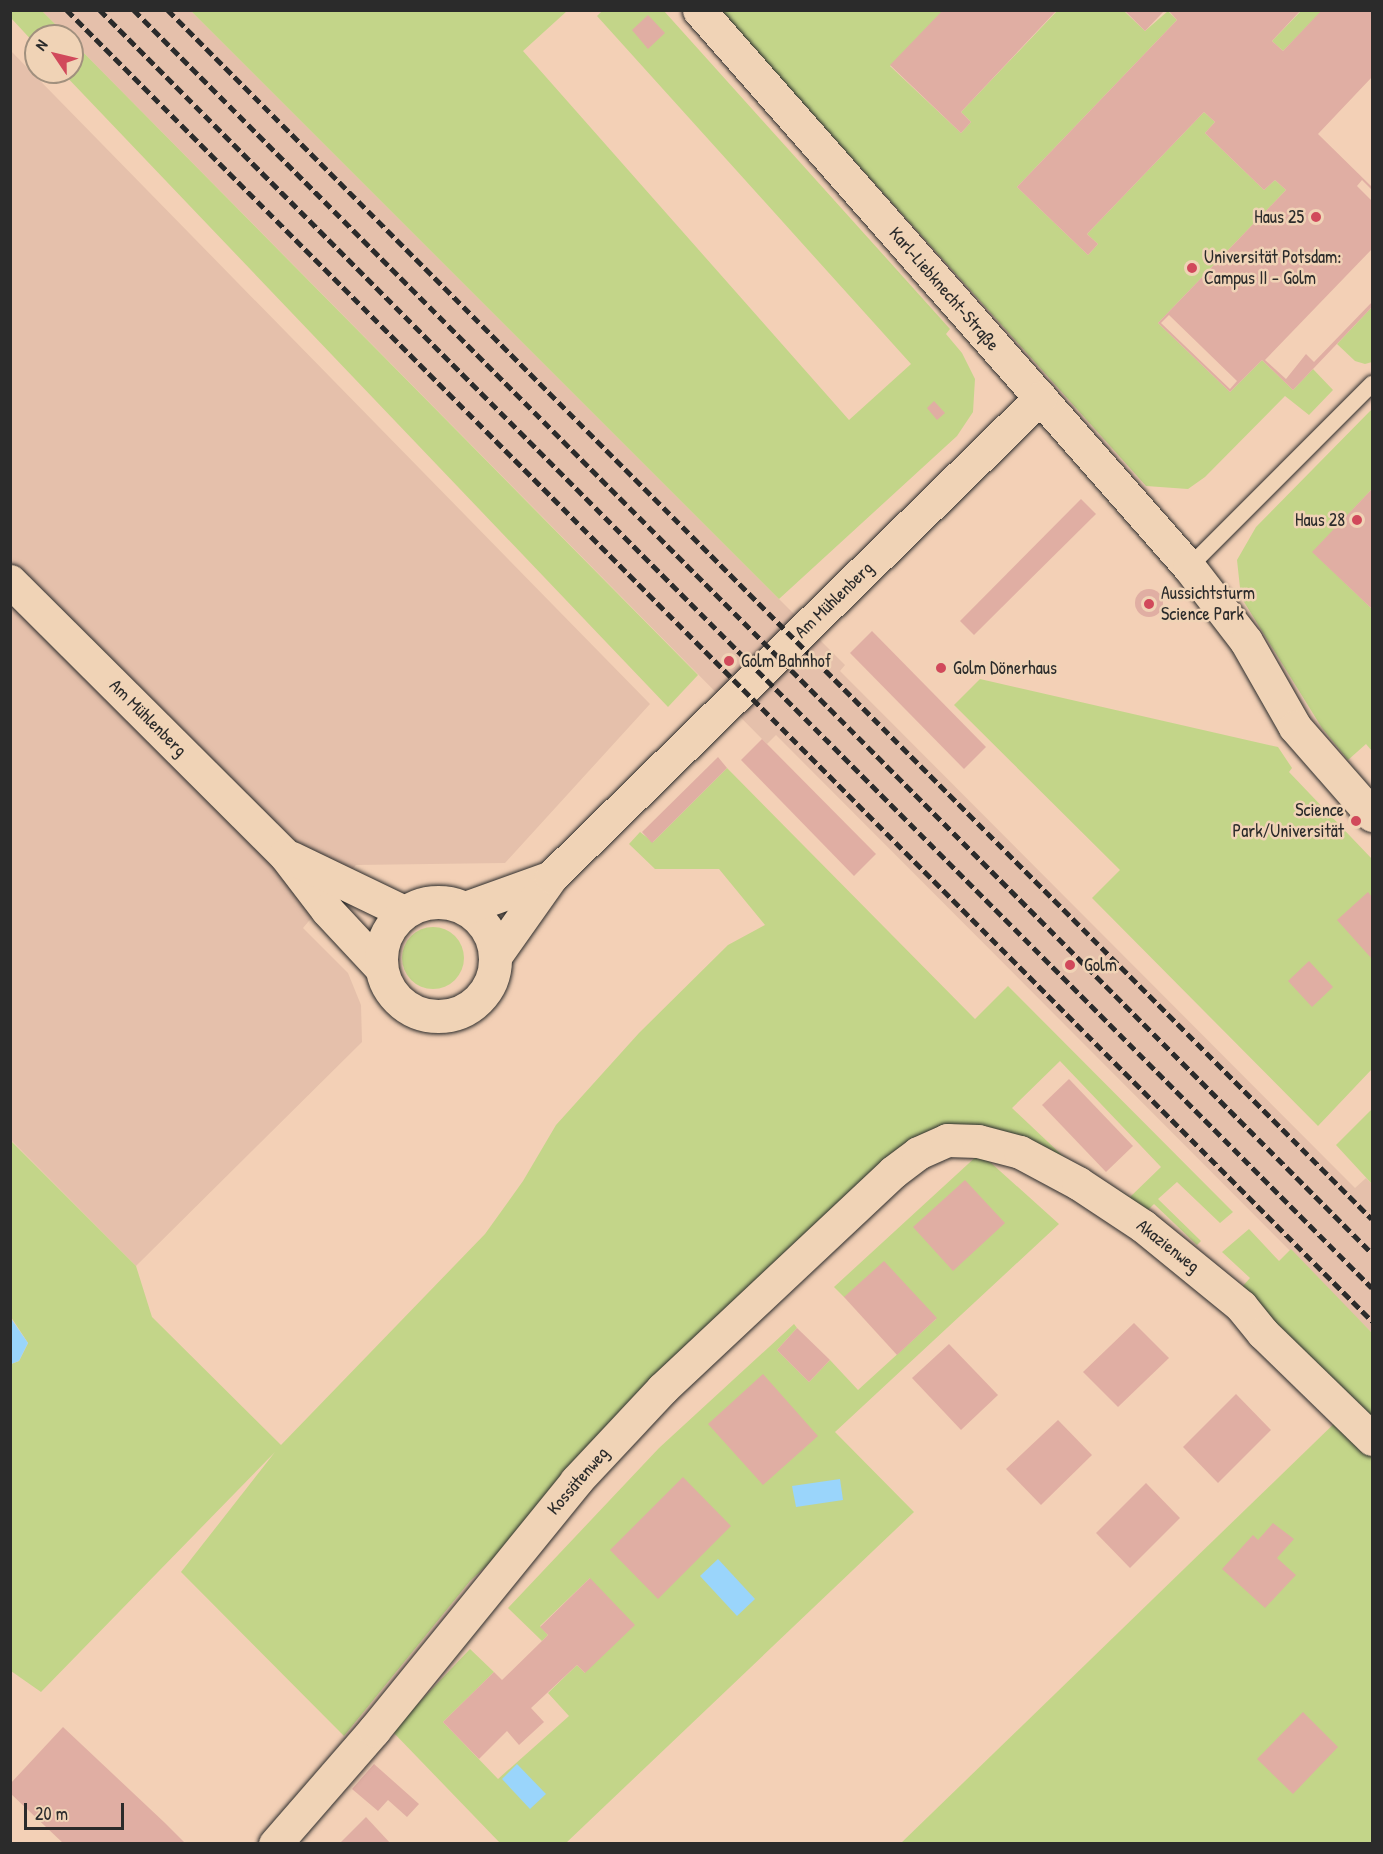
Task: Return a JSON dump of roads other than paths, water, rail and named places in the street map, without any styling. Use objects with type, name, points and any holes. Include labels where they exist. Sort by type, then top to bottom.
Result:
[{"type":"street","name":"Karl-Liebknecht-Straße","points":[[699,10],[1189,567],[1246,640],[1295,727],[1372,815]]},
{"type":"street","name":"Am Mühlenberg","points":[[10,581],[285,855],[327,910],[381,968],[395,998],[416,1012],[441,1017],[469,1008],[481,997],[492,978],[496,955],[551,877],[1040,398]]},
{"type":"street","name":"Am Mühlenberg","points":[[285,855],[404,912]]},
{"type":"street","name":"Am Mühlenberg","points":[[465,908],[551,877]]},
{"type":"street","points":[[381,968],[384,937],[404,912],[434,901],[465,908],[481,920],[491,936],[496,955]]},
{"type":"street","name":"Akazienweg","points":[[918,1154],[947,1140],[978,1141],[1020,1152],[1078,1183],[1143,1226],[1214,1282],[1372,1439]]},
{"type":"street","name":"Kossätenweg","points":[[275,1844],[374,1730],[576,1481],[662,1389],[893,1172],[918,1154]]},
{"type":"lane","points":[[1189,567],[1372,384]]},
{"type":"water","points":[[10,1317],[28,1343],[19,1361],[11,1364]]},
{"type":"water","points":[[840,1479],[843,1500],[796,1507],[792,1486]]},
{"type":"water","points":[[718,1559],[755,1599],[737,1616],[700,1576]]},
{"type":"water","points":[[517,1764],[546,1794],[530,1809],[502,1779]]},
{"type":"railway","points":[[67,10],[1372,1321]]},
{"type":"railway","points":[[100,10],[1372,1288]]},
{"type":"railway","points":[[134,10],[1372,1253]]},
{"type":"railway","points":[[168,10],[1372,1219]]},
{"type":"place","name":"Haus 25","points":[[1316,217]]},
{"type":"place","name":"Universität Potsdam: Campus II - Golm","points":[[1192,268]]},
{"type":"place","name":"Haus 28","points":[[1357,520]]},
{"type":"place","name":"Aussichtsturm Science Park","points":[[1149,604]]},
{"type":"place","name":"Golm Bahnhof","points":[[729,661]]},
{"type":"place","name":"Golm Dönerhaus","points":[[941,668]]},
{"type":"place","name":"Science Park/Universität","points":[[1356,821]]},
{"type":"place","name":"Golm","points":[[1070,965]]}]
